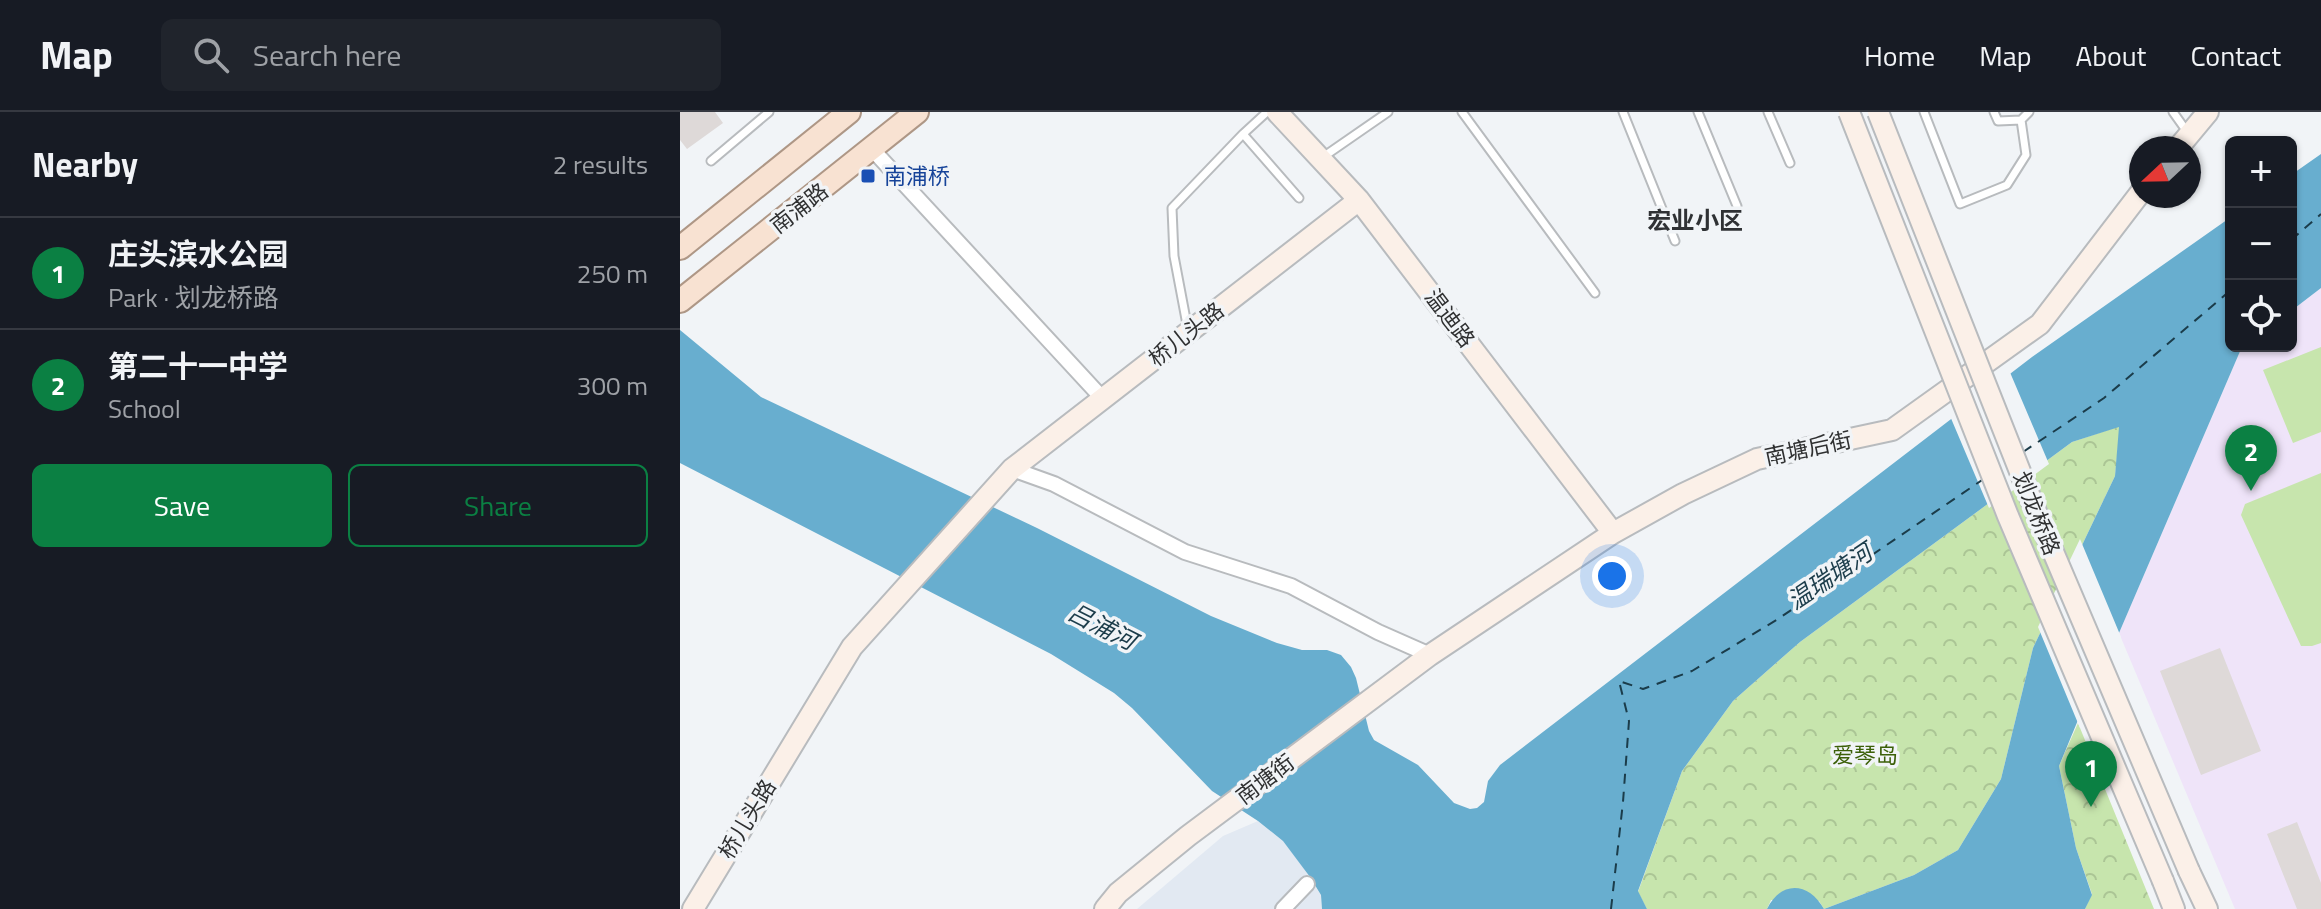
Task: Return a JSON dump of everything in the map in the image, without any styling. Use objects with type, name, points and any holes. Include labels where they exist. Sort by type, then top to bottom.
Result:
[{"type":"main road","name":"南浦路","points":[[680,301],[917,112]]},
{"type":"main road","name":"南浦路","points":[[680,248],[835,117]]},
{"type":"street","name":"温迪路","points":[[1277,112],[1359,200],[1613,533]]},
{"type":"street","name":"划龙桥路","points":[[1849,112],[2008,516],[2174,909]]},
{"type":"street","name":"划龙桥路","points":[[1878,112],[2034,507],[2207,909]]},
{"type":"street","points":[[2187,136],[2208,112]]},
{"type":"street","points":[[872,149],[1103,399]]},
{"type":"street","name":"桥儿头路","points":[[693,909],[852,647],[1012,469],[1359,200]]},
{"type":"street","name":"南塘后街","points":[[1430,655],[1613,533],[1683,494],[1757,459],[1892,430],[2040,324],[2129,208]]},
{"type":"street","points":[[1012,469],[1054,484],[1185,552],[1291,586],[1378,632],[1430,655]]},
{"type":"street","name":"南塘街","points":[[1105,909],[1118,893],[1188,836],[1430,655]]},
{"type":"street","points":[[1283,909],[1307,884]]},
{"type":"lane","points":[[711,161],[769,112]]},
{"type":"lane","points":[[1189,332],[1174,256],[1172,208],[1267,112]]},
{"type":"lane","points":[[1321,158],[1388,112]]},
{"type":"lane","points":[[1462,112],[1595,293]]},
{"type":"lane","points":[[1623,112],[1675,241]]},
{"type":"lane","points":[[1698,112],[1737,206]]},
{"type":"lane","points":[[1768,112],[1790,163]]},
{"type":"lane","points":[[1924,112],[1960,204],[2007,185],[2026,155],[2021,120]]},
{"type":"lane","points":[[1994,112],[1998,121],[2021,120],[2029,112]]},
{"type":"lane","points":[[2173,112],[2181,136]]},
{"type":"lane","points":[[1243,134],[1299,198]]},
{"type":"shaded area","points":[[2321,288],[2321,909],[2235,909],[2119,633],[2240,352],[2297,352],[2297,306]]},
{"type":"shaded area","points":[[1258,821],[1283,841],[1301,864],[1321,895],[1322,909],[1137,909],[1223,836]]},
{"type":"green space","points":[[2321,347],[2321,432],[2293,443],[2263,370]]},
{"type":"green space","name":"爱琴岛","points":[[2120,426],[2115,476],[2033,648],[2001,779],[1958,850],[1914,875],[1824,909],[1819,901],[1771,900],[1767,909],[1647,909],[1638,892],[1682,771],[1733,701],[1800,642],[2072,442]]},
{"type":"green space","points":[[2321,473],[2321,643],[2301,646],[2241,515],[2245,504]]},
{"type":"green space","points":[[2078,723],[2154,909],[2085,909],[2092,894],[2076,848],[2059,766]]},
{"type":"water","points":[[2321,154],[2321,288],[2297,306],[2297,208],[2297,171]]},
{"type":"water","points":[[2225,221],[2225,352],[2240,352],[2059,766],[2076,848],[2092,895],[2085,909],[1824,909],[1914,875],[1958,850],[2001,779],[2033,648],[2115,476],[2119,427],[2072,442],[1800,642],[1733,701],[1682,771],[1638,891],[1647,909],[1322,909],[1321,895],[1283,841],[1212,791],[1114,693],[1051,654],[680,463],[680,330],[761,397],[1037,528],[1211,616],[1277,643],[1341,655],[1356,678],[1374,740],[1418,765],[1454,803],[1470,809],[1484,802],[1488,781],[1500,765],[2032,357]]},
{"type":"water","points":[[1795,888],[1811,894],[1824,909],[1767,909],[1780,893]]},
{"type":"pier","points":[[2009,370],[2049,464],[1989,508],[1950,416]]},
{"type":"pier","points":[[2080,539],[2121,637],[2106,664],[2080,728],[2038,627]]},
{"type":"building","points":[[680,112],[715,112],[723,123],[687,149],[680,140]]},
{"type":"building","points":[[2220,648],[2261,751],[2201,775],[2160,671]]},
{"type":"building","points":[[2297,822],[2321,883],[2321,909],[2297,909],[2267,834]]},
{"type":"ferry route","points":[[2297,235],[2321,214]]},
{"type":"ferry route","points":[[2023,452],[2104,398],[2225,295]]},
{"type":"ferry route","points":[[1611,909],[1629,721],[1619,681],[1643,689],[1692,671],[1778,619],[1985,478]]},
{"type":"place","name":"南浦桥","points":[[868,176]]},
{"type":"place","name":"第二十一中学","points":[[2251,491]]},
{"type":"place","name":"庄头滨水公园","points":[[2091,807]]},
{"type":"district","name":"宏业小区","points":[[1695,221]]},
{"type":"water label","name":"温瑞塘河","points":[[1830,577]]},
{"type":"water label","name":"吕浦河","points":[[1102,627]]}]
